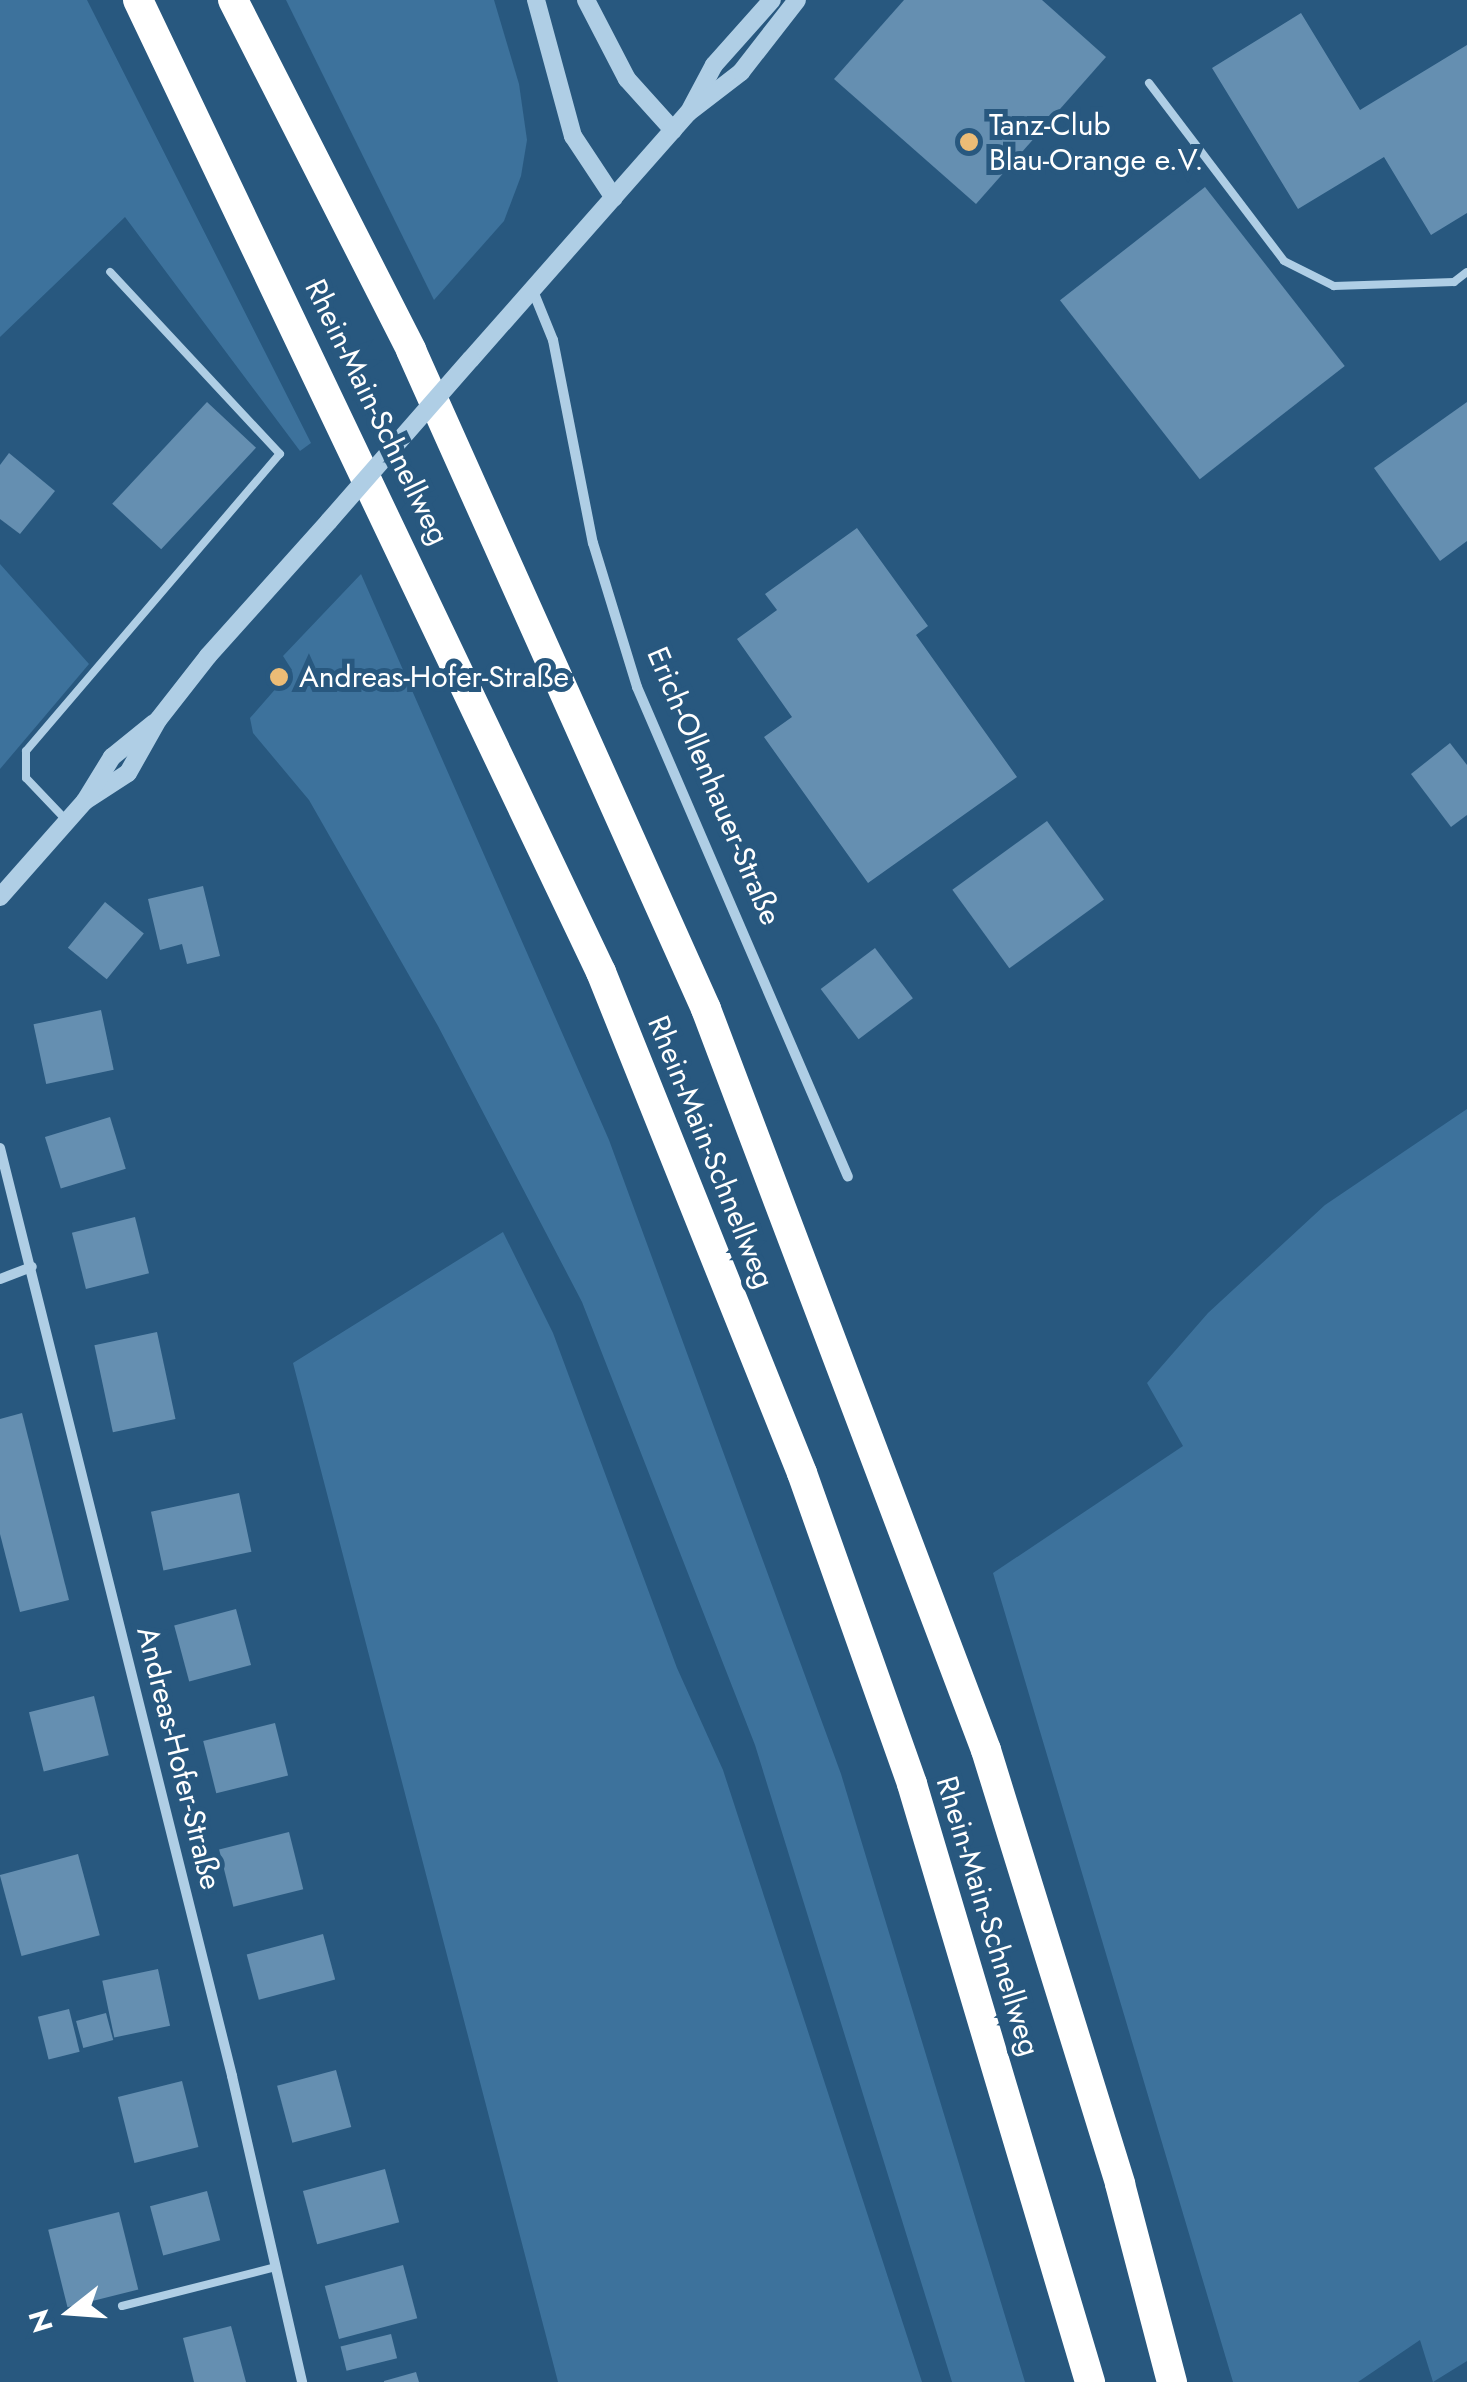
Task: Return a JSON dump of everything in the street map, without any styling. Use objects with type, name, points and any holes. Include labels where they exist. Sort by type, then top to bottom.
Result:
[{"type":"highway","name":"Rhein-Main-Schnellweg","points":[[138,0],[601,972],[802,1473],[912,1784],[1090,2382]]},
{"type":"highway","name":"Rhein-Main-Schnellweg","points":[[233,0],[411,350],[706,1009],[986,1750],[1120,2184],[1172,2382]]},
{"type":"street","points":[[536,0],[573,136],[614,198]]},
{"type":"street","points":[[586,0],[627,79],[673,130]]},
{"type":"street","points":[[0,898],[85,800],[112,758],[158,720],[673,130],[722,53],[772,0]]},
{"type":"street","points":[[688,112],[741,72],[796,0]]},
{"type":"street","name":"Erich-Ollenhauer-Straße","points":[[532,291],[548,321],[593,543],[637,686],[848,1176]]},
{"type":"street","name":"Andreas-Hofer-Straße","points":[[0,1148],[302,2382]]},
{"type":"street","points":[[0,1279],[32,1267]]},
{"type":"lane","points":[[1149,84],[1284,261],[1334,286],[1454,282],[1467,272]]},
{"type":"lane","points":[[67,821],[26,778],[26,751],[280,454],[110,272]]},
{"type":"lane","points":[[122,2306],[276,2267]]},
{"type":"shaded area","points":[[0,0],[87,0],[311,443],[300,451],[125,217],[0,337]]},
{"type":"shaded area","points":[[286,0],[494,0],[519,84],[527,140],[521,176],[504,221],[434,300]]},
{"type":"shaded area","points":[[0,564],[89,664],[0,769]]},
{"type":"shaded area","points":[[361,574],[609,1140],[841,1774],[1025,2382],[952,2382],[755,1745],[582,1302],[438,1026],[309,800],[253,733],[250,718],[292,670],[283,656]]},
{"type":"shaded area","points":[[1467,1109],[1467,2361],[1433,2382],[1420,2340],[1358,2382],[1233,2382],[993,1573],[1183,1446],[1147,1383],[1208,1313],[1325,1205]]},
{"type":"shaded area","points":[[503,1232],[553,1333],[677,1668],[723,1770],[922,2382],[558,2382],[293,1363]]},
{"type":"building","name":"Tanz-Club Blau-Orange e.V.","points":[[904,0],[1042,0],[1106,57],[976,204],[834,79]]},
{"type":"building","points":[[1301,13],[1360,110],[1467,45],[1467,213],[1431,235],[1384,157],[1298,209],[1212,68]]},
{"type":"building","points":[[1205,187],[1345,366],[1200,479],[1060,300]]},
{"type":"building","points":[[207,402],[256,448],[161,549],[112,504]]},
{"type":"building","points":[[1467,402],[1467,541],[1440,561],[1374,468]]},
{"type":"building","points":[[9,453],[55,491],[20,534],[0,519],[0,465]]},
{"type":"building","points":[[857,528],[928,626],[916,635],[1017,777],[868,883],[764,737],[792,717],[737,639],[777,610],[765,594]]},
{"type":"building","points":[[1450,743],[1467,765],[1467,815],[1451,827],[1411,774]]},
{"type":"building","points":[[1047,821],[1104,899],[1009,968],[952,890]]},
{"type":"building","points":[[203,886],[220,956],[187,964],[182,944],[160,950],[148,899]]},
{"type":"building","points":[[105,902],[144,933],[107,979],[68,948]]},
{"type":"building","points":[[875,948],[913,998],[859,1039],[821,989]]},
{"type":"building","points":[[101,1010],[114,1070],[46,1084],[34,1024]]},
{"type":"building","points":[[110,1117],[126,1169],[61,1189],[45,1137]]},
{"type":"building","points":[[135,1217],[149,1273],[86,1289],[72,1233]]},
{"type":"building","points":[[157,1332],[176,1419],[113,1432],[94,1345]]},
{"type":"building","points":[[22,1413],[69,1600],[20,1612],[0,1534],[0,1419]]},
{"type":"building","points":[[239,1493],[251,1552],[163,1570],[151,1512]]},
{"type":"building","points":[[236,1609],[251,1665],[189,1682],[174,1626]]},
{"type":"building","points":[[94,1696],[109,1755],[44,1771],[29,1712]]},
{"type":"building","points":[[275,1723],[288,1775],[216,1793],[203,1741]]},
{"type":"building","points":[[289,1832],[303,1889],[233,1907],[219,1849]]},
{"type":"building","points":[[78,1854],[100,1935],[22,1956],[0,1875]]},
{"type":"building","points":[[323,1934],[335,1979],[259,2000],[247,1954]]},
{"type":"building","points":[[158,1969],[170,2026],[114,2038],[102,1981]]},
{"type":"building","points":[[69,2009],[80,2052],[49,2059],[38,2017]]},
{"type":"building","points":[[106,2013],[113,2040],[83,2048],[76,2021]]},
{"type":"building","points":[[336,2070],[351,2127],[292,2143],[277,2086]]},
{"type":"building","points":[[182,2081],[198,2147],[134,2163],[118,2097]]},
{"type":"building","points":[[385,2169],[399,2222],[317,2244],[303,2191]]},
{"type":"building","points":[[207,2191],[220,2240],[163,2256],[150,2206]]},
{"type":"building","points":[[119,2212],[138,2290],[68,2307],[48,2230]]},
{"type":"building","points":[[403,2265],[417,2318],[339,2339],[325,2286]]},
{"type":"building","points":[[231,2326],[246,2382],[194,2382],[183,2338]]},
{"type":"building","points":[[391,2334],[397,2358],[347,2371],[341,2347]]},
{"type":"building","points":[[416,2372],[419,2382],[384,2382],[384,2381]]},
{"type":"place","name":"Tanz-Club Blau-Orange e.V.","points":[[969,142]]},
{"type":"place","name":"Andreas-Hofer-Straße","points":[[279,677]]}]
